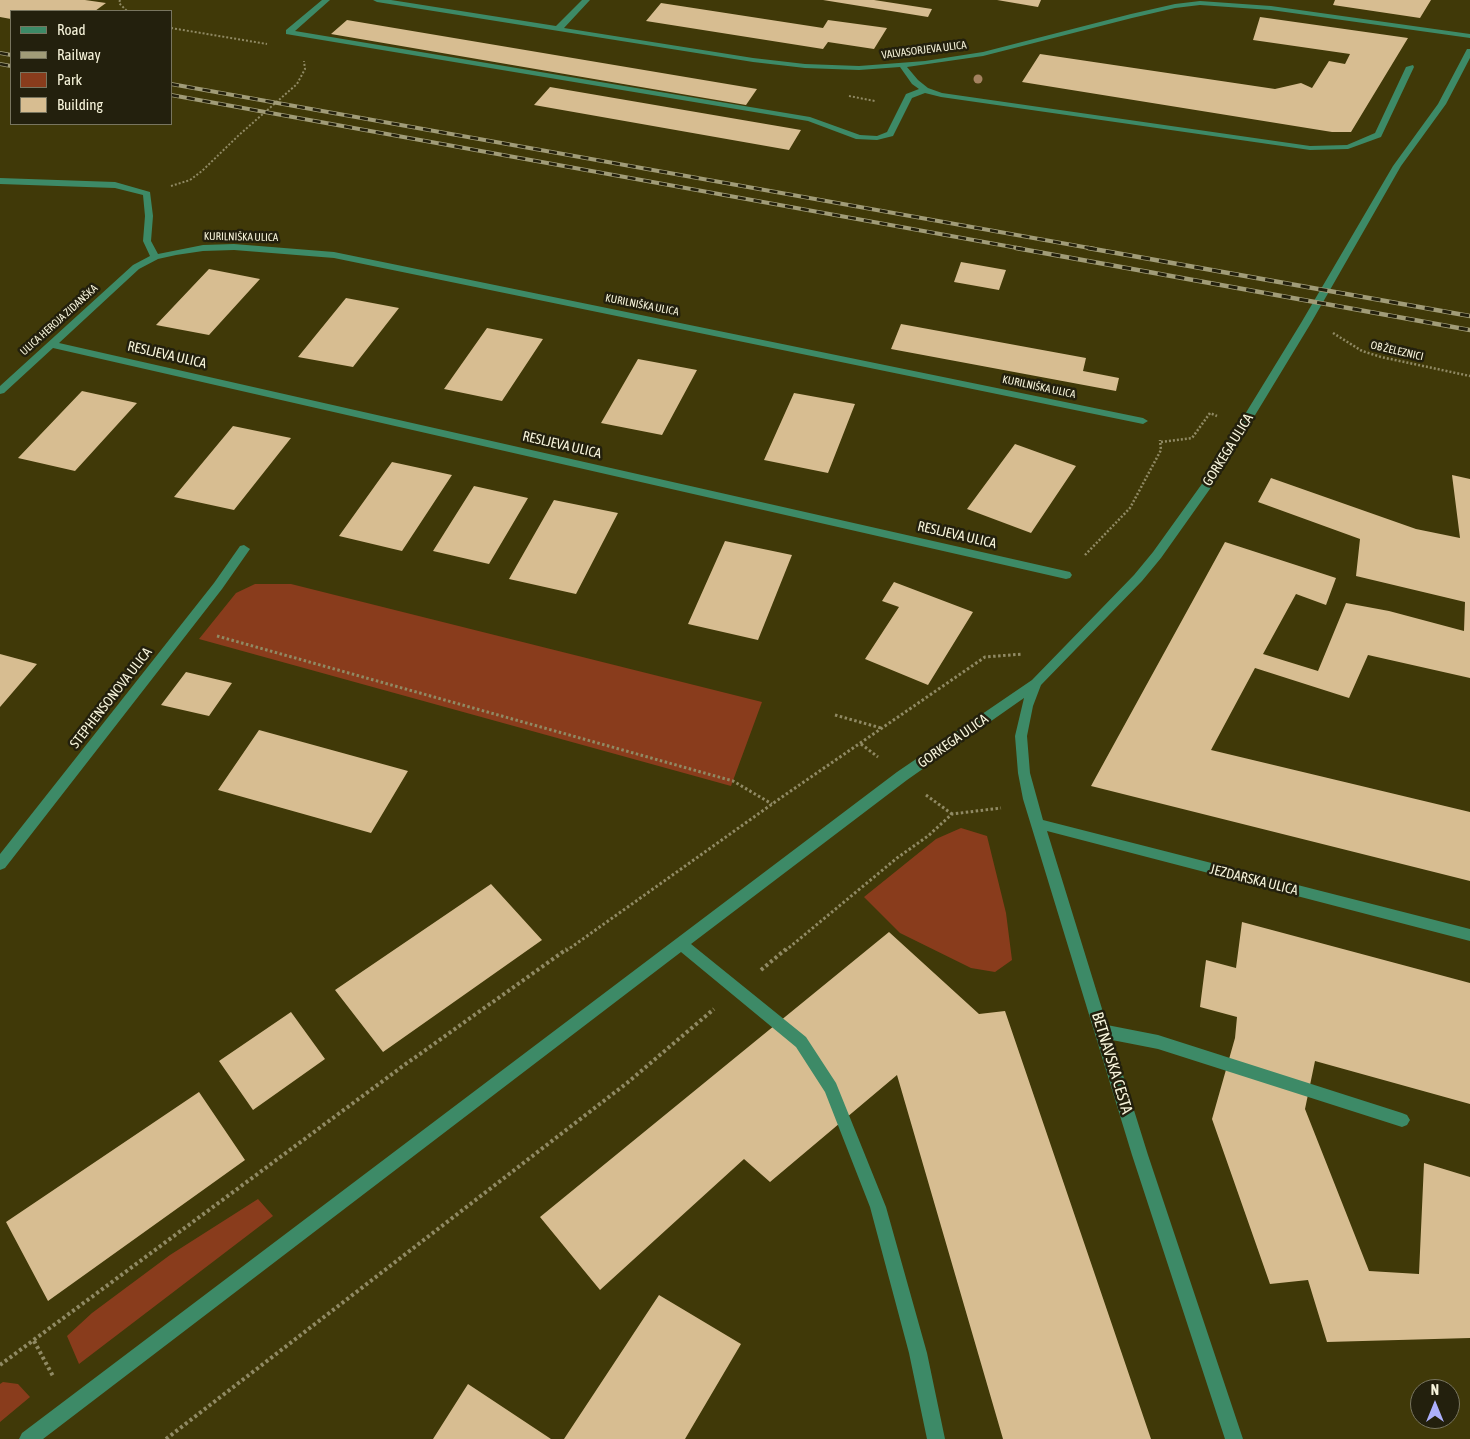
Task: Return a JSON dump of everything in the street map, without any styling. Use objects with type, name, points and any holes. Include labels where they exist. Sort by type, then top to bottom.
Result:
[{"type":"street","points":[[326,0],[289,32],[810,119],[859,137],[877,138],[890,134],[909,96],[925,90]]},
{"type":"street","name":"VALVASORJEVA ULICA","points":[[377,0],[762,61],[805,66],[859,68],[925,63],[983,54],[1175,6],[1200,3],[1242,4],[1470,36]]},
{"type":"street","points":[[558,28],[586,0]]},
{"type":"street","points":[[1213,0],[1242,4]]},
{"type":"street","name":"GORKEGA ULICA","points":[[28,1439],[902,776],[1036,683],[1158,555],[1208,483],[1306,323],[1397,166],[1442,104],[1470,51]]},
{"type":"street","points":[[902,65],[915,82],[925,90],[958,97],[1310,148],[1348,147],[1378,135],[1410,67]]},
{"type":"street","points":[[0,181],[115,185],[133,188],[147,194],[149,216],[147,241],[155,257]]},
{"type":"street","name":"KURILNIŠKA ULICA","points":[[136,267],[155,257],[203,248],[234,247],[334,255],[1143,422]]},
{"type":"street","name":"ULICA HEROJA ZIDANŠKA","points":[[0,391],[136,267]]},
{"type":"street","name":"RESLJEVA ULICA","points":[[51,344],[1066,575]]},
{"type":"street","name":"STEPHENSONOVA ULICA","points":[[0,864],[186,628],[244,549]]},
{"type":"street","name":"BETNAVSKA CESTA","points":[[1036,683],[1027,706],[1021,736],[1024,773],[1102,1031],[1234,1439]]},
{"type":"street","name":"JEZDARSKA ULICA","points":[[1039,824],[1470,935]]},
{"type":"street","points":[[681,944],[736,991],[801,1042],[831,1088],[878,1207],[918,1353],[936,1439]]},
{"type":"street","points":[[1102,1031],[1158,1042],[1402,1120]]},
{"type":"path","points":[[172,28],[268,44]]},
{"type":"path","points":[[147,194],[195,176],[298,84],[303,75]]},
{"type":"path","name":"OB ŽELEZNICI","points":[[1331,332],[1354,348],[1381,357],[1470,376]]},
{"type":"path","points":[[1161,442],[1192,438],[1210,413]]},
{"type":"path","points":[[1066,575],[1130,508],[1161,450],[1161,442],[1156,434],[1143,422]]},
{"type":"path","points":[[186,628],[733,781],[772,804]]},
{"type":"path","points":[[0,1365],[403,1066],[772,804],[985,657]]},
{"type":"path","points":[[835,715],[881,728]]},
{"type":"path","points":[[861,744],[880,759]]},
{"type":"path","points":[[920,791],[952,814]]},
{"type":"path","points":[[166,1439],[627,1083],[897,858],[928,836],[952,814],[1000,809]]},
{"type":"green space","points":[[255,584],[291,584],[762,702],[731,786],[199,639],[236,593]]},
{"type":"green space","points":[[961,828],[987,836],[1006,913],[1012,960],[995,972],[971,968],[900,933],[864,897],[936,839]]},
{"type":"green space","points":[[258,1199],[273,1216],[79,1364],[67,1336],[92,1313],[170,1255]]},
{"type":"green space","points":[[3,1382],[18,1384],[30,1397],[0,1422],[0,1384]]},
{"type":"building","points":[[0,0],[85,0],[106,3],[96,10],[10,10],[10,19],[0,17]]},
{"type":"building","points":[[823,0],[874,0],[932,9],[928,17]]},
{"type":"building","points":[[997,0],[1041,0],[1038,7]]},
{"type":"building","points":[[1335,0],[1431,0],[1420,18],[1333,5]]},
{"type":"building","points":[[661,3],[823,28],[828,20],[887,28],[874,49],[828,42],[823,49],[646,21]]},
{"type":"building","points":[[1260,17],[1408,38],[1351,132],[1332,132],[1022,82],[1040,54],[1275,89],[1301,83],[1312,88],[1329,61],[1345,64],[1350,54],[1253,40]]},
{"type":"building","points":[[347,20],[757,89],[746,105],[331,34]]},
{"type":"building","points":[[550,87],[801,130],[789,150],[534,105]]},
{"type":"building","points":[[961,262],[1006,270],[999,290],[954,282]]},
{"type":"building","points":[[209,269],[260,279],[209,335],[156,325]]},
{"type":"building","points":[[346,298],[399,308],[353,367],[298,357]]},
{"type":"building","points":[[901,324],[1086,358],[1083,371],[1119,378],[1116,391],[891,349]]},
{"type":"building","points":[[487,328],[543,339],[502,401],[444,389]]},
{"type":"building","points":[[638,359],[697,370],[662,435],[601,423]]},
{"type":"building","points":[[82,391],[137,403],[75,471],[18,458]]},
{"type":"building","points":[[794,393],[855,404],[828,473],[764,460]]},
{"type":"building","points":[[233,426],[291,438],[234,510],[174,497]]},
{"type":"building","points":[[1015,444],[1076,466],[1031,533],[967,509]]},
{"type":"building","points":[[392,462],[452,475],[402,551],[339,536]]},
{"type":"building","points":[[1452,475],[1470,479],[1470,678],[1368,655],[1349,698],[1255,668],[1211,750],[1470,812],[1470,881],[1091,786],[1225,542],[1336,578],[1326,605],[1296,594],[1263,654],[1318,671],[1346,603],[1389,611],[1464,631],[1465,602],[1356,576],[1360,539],[1258,502],[1271,478],[1416,529],[1460,538]]},
{"type":"building","points":[[474,486],[528,498],[489,564],[433,551]]},
{"type":"building","points":[[554,500],[618,513],[576,594],[509,579]]},
{"type":"building","points":[[725,541],[792,555],[758,640],[688,624]]},
{"type":"building","points":[[894,582],[973,612],[928,685],[865,659],[899,607],[882,601]]},
{"type":"building","points":[[0,654],[37,664],[0,707]]},
{"type":"building","points":[[186,672],[232,683],[209,716],[161,705]]},
{"type":"building","points":[[259,730],[408,771],[371,833],[218,790]]},
{"type":"building","points":[[491,884],[542,940],[383,1052],[335,990]]},
{"type":"building","points":[[1242,922],[1470,983],[1470,1104],[1315,1061],[1305,1109],[1369,1271],[1419,1274],[1424,1163],[1470,1177],[1470,1338],[1327,1342],[1308,1280],[1270,1284],[1212,1119],[1235,1038],[1237,1017],[1200,1007],[1206,960],[1236,968]]},
{"type":"building","points":[[889,932],[979,1014],[1005,1011],[1151,1439],[1003,1439],[897,1075],[770,1182],[744,1159],[600,1290],[540,1217]]},
{"type":"building","points":[[291,1012],[325,1059],[253,1110],[219,1061]]},
{"type":"building","points":[[199,1092],[245,1160],[48,1301],[6,1222]]},
{"type":"building","points":[[659,1295],[741,1344],[685,1439],[564,1439]]},
{"type":"building","points":[[468,1384],[551,1439],[433,1439]]},
{"type":"railway","points":[[0,53],[10,55]]},
{"type":"railway","points":[[0,64],[10,66]]},
{"type":"railway","points":[[172,84],[1095,249]]},
{"type":"railway","points":[[172,95],[1023,249]]},
{"type":"railway","points":[[1016,248],[1470,330]]},
{"type":"railway","points":[[1088,248],[1470,316]]}]
